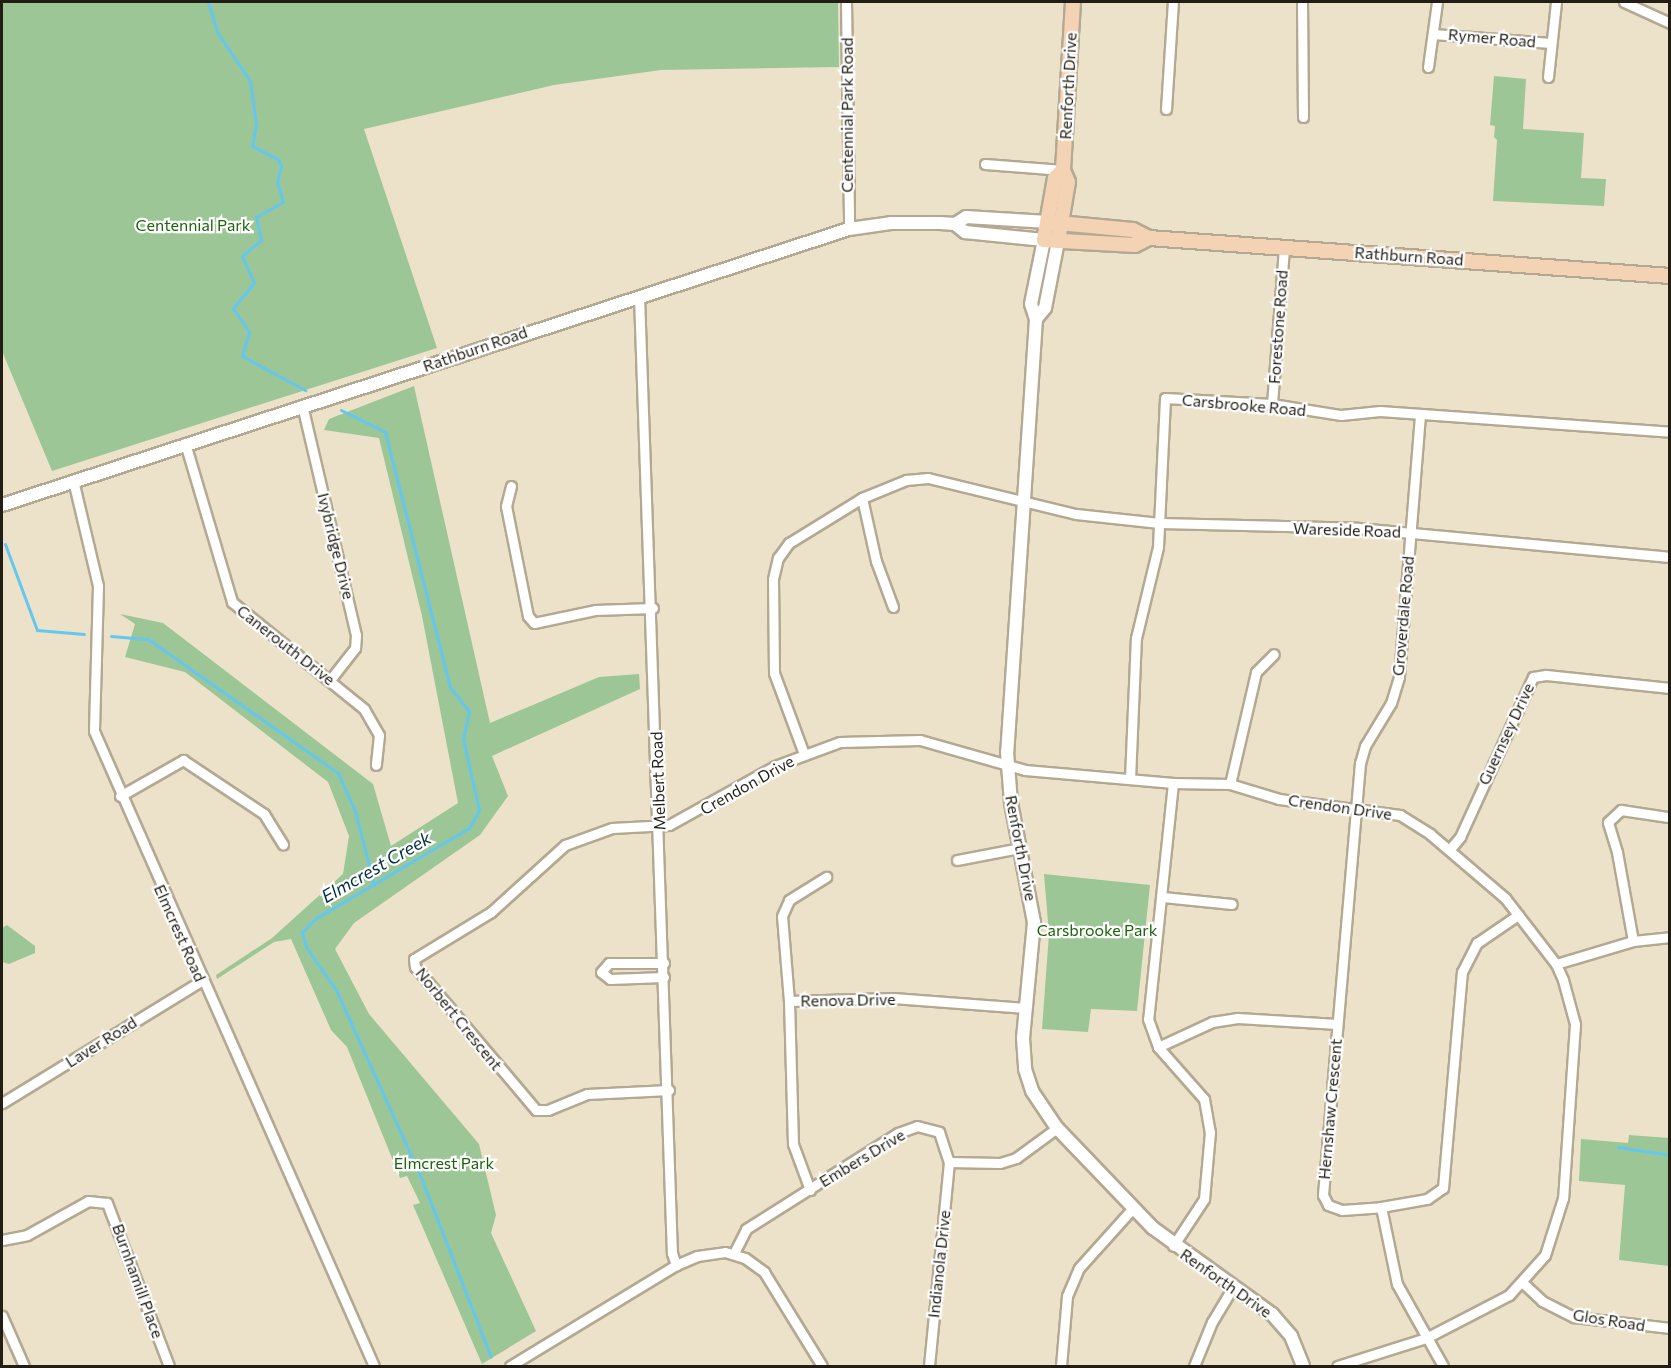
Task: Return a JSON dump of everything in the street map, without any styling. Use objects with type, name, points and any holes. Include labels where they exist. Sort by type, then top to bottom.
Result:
[{"type":"main road","name":"Renforth Drive","points":[[1051,240],[1068,182],[1064,170],[1073,2]]},
{"type":"main road","name":"Rathburn Road","points":[[1055,223],[1132,230],[1149,238],[1670,276]]},
{"type":"main road","name":"Rathburn Road","points":[[1051,240],[1135,245],[1149,238]]},
{"type":"street","name":"Centennial Park Road","points":[[846,2],[849,229]]},
{"type":"street","points":[[1166,109],[1173,2]]},
{"type":"street","points":[[1302,2],[1303,117]]},
{"type":"street","points":[[1428,67],[1437,2]]},
{"type":"street","points":[[1548,77],[1556,2]]},
{"type":"street","points":[[1624,2],[1670,23]]},
{"type":"street","name":"Rymer Road","points":[[1433,34],[1551,43]]},
{"type":"street","points":[[985,164],[1064,170]]},
{"type":"street","name":"Rathburn Road","points":[[2,505],[302,405],[849,229],[891,223],[955,224],[966,217],[1055,223]]},
{"type":"street","name":"Rathburn Road","points":[[955,224],[965,232],[1051,240]]},
{"type":"street","name":"Renforth Drive","points":[[1051,240],[1045,308],[1036,320],[1008,766],[1034,922],[1026,1008],[1025,1069],[1032,1091],[1057,1128],[1133,1208],[1173,1246],[1233,1287],[1283,1326],[1303,1366]]},
{"type":"street","name":"Forestone Road","points":[[1272,404],[1284,249]]},
{"type":"street","name":"Melbert Road","points":[[639,296],[653,608],[669,1090],[672,1253],[676,1265]]},
{"type":"street","name":"Carsbrooke Road","points":[[1131,779],[1138,619],[1156,556],[1160,523],[1165,398],[1272,404],[1341,415],[1380,411],[1670,432]]},
{"type":"street","name":"Ivybridge Drive","points":[[302,405],[356,635],[355,648],[330,680]]},
{"type":"street","name":"Groverdale Road","points":[[1356,807],[1362,753],[1391,703],[1399,676],[1420,415]]},
{"type":"street","name":"Canerouth Drive","points":[[185,444],[232,602],[364,709],[376,727],[380,746],[376,765]]},
{"type":"street","name":"Wareside Road","points":[[804,753],[774,673],[775,568],[778,558],[789,543],[862,498],[906,480],[928,478],[1026,499],[1076,514],[1160,523],[1410,532],[1670,557]]},
{"type":"street","name":"Elmcrest Road","points":[[73,480],[98,586],[94,731],[201,981],[374,1366]]},
{"type":"street","points":[[511,486],[506,506],[528,616],[534,623],[547,623],[566,614],[653,608]]},
{"type":"street","points":[[862,498],[876,561],[893,607]]},
{"type":"street","points":[[1230,784],[1256,672],[1274,654]]},
{"type":"street","name":"Guernsey Drive","points":[[1450,849],[1460,837],[1531,679],[1546,675],[1669,688]]},
{"type":"street","points":[[1669,688],[1670,681]]},
{"type":"street","name":"Crendon Drive","points":[[660,826],[691,817],[774,766],[804,753],[840,742],[920,740],[1008,766],[1173,783],[1230,784],[1279,799],[1356,807],[1407,819],[1450,849],[1491,884],[1556,964],[1575,1024],[1563,1198],[1549,1247],[1523,1283],[1501,1300],[1426,1338],[1337,1366]]},
{"type":"street","points":[[120,796],[183,760],[264,814],[283,844]]},
{"type":"street","points":[[1173,783],[1163,897],[1148,1019],[1158,1047],[1204,1099],[1210,1132],[1204,1198],[1173,1246]]},
{"type":"street","name":"Hernshaw Crescent","points":[[1356,807],[1323,1195],[1328,1206],[1342,1210],[1381,1207],[1427,1199],[1443,1188],[1462,972],[1477,943],[1518,915]]},
{"type":"street","points":[[1633,941],[1617,852],[1608,822],[1621,810],[1668,818]]},
{"type":"street","name":"Norbert Crescent","points":[[660,826],[612,828],[565,845],[491,912],[417,957],[414,963],[537,1110],[548,1110],[587,1094],[669,1090]]},
{"type":"street","points":[[957,860],[1020,848]]},
{"type":"street","points":[[789,1001],[783,909],[789,900],[826,877]]},
{"type":"street","points":[[1163,897],[1232,904]]},
{"type":"street","points":[[1556,964],[1633,941],[1670,937]]},
{"type":"street","points":[[664,963],[609,963],[601,972],[610,979],[664,977]]},
{"type":"street","name":"Laver Road","points":[[2,1103],[201,981]]},
{"type":"street","name":"Renova Drive","points":[[810,1190],[793,1144],[789,1001],[893,998],[1026,1008]]},
{"type":"street","points":[[1158,1047],[1212,1022],[1238,1018],[1337,1024]]},
{"type":"street","name":"Embers Drive","points":[[734,1253],[746,1229],[898,1133],[917,1126],[939,1132],[949,1162]]},
{"type":"street","points":[[949,1162],[1000,1163],[1016,1158],[1057,1128]]},
{"type":"street","name":"Indianola Drive","points":[[929,1366],[949,1162]]},
{"type":"street","name":"Burnhamill Place","points":[[2,1240],[27,1235],[88,1201],[107,1203],[169,1366]]},
{"type":"street","points":[[1381,1207],[1397,1284],[1443,1366]]},
{"type":"street","points":[[1061,1366],[1067,1296],[1079,1268],[1133,1208]]},
{"type":"street","points":[[510,1366],[676,1265],[706,1254],[734,1253],[764,1272],[822,1366]]},
{"type":"street","name":"Glos Road","points":[[1523,1283],[1542,1301],[1574,1317],[1670,1328]]},
{"type":"street","points":[[1194,1366],[1212,1322],[1233,1287]]},
{"type":"street","points":[[2,1316],[24,1366]]},
{"type":"green space","name":"Centennial Park","points":[[2,2],[838,2],[839,67],[661,70],[554,85],[364,129],[437,348],[52,471],[2,351]]},
{"type":"green space","points":[[1494,76],[1526,79],[1523,129],[1584,133],[1581,178],[1606,179],[1604,206],[1493,201],[1497,140],[1494,137],[1495,126],[1490,125]]},
{"type":"green space","name":"Elmcrest Park","points":[[414,386],[490,723],[599,677],[639,674],[640,689],[492,756],[508,796],[480,835],[354,923],[335,949],[369,1014],[479,1144],[496,1215],[491,1233],[536,1331],[482,1364],[413,1205],[420,1203],[407,1176],[400,1178],[347,1047],[331,1030],[291,939],[274,942],[217,979],[216,975],[272,938],[343,874],[349,836],[328,782],[185,672],[125,657],[135,624],[120,614],[163,623],[373,784],[391,846],[458,803],[422,616],[379,438],[324,430],[329,419]]},
{"type":"green space","name":"Carsbrooke Park","points":[[1044,874],[1150,885],[1137,1011],[1091,1009],[1088,1032],[1042,1029],[1049,934]]},
{"type":"green space","points":[[7,925],[35,946],[35,953],[9,964],[2,962],[2,928]]},
{"type":"green space","points":[[1629,1135],[1669,1138],[1669,1266],[1619,1260],[1625,1185],[1579,1181],[1581,1139],[1628,1143]]},
{"type":"waterway","name":"Elmcrest Creek","points":[[208,2],[217,32],[250,81],[256,124],[252,146],[278,159],[281,166],[277,182],[283,202],[256,217],[261,240],[242,256],[254,283],[233,308],[249,332],[242,356],[305,390]]},
{"type":"waterway","name":"Elmcrest Creek","points":[[341,410],[385,432],[450,687],[469,711],[463,739],[479,810],[469,828],[316,918],[302,932],[306,947],[336,990],[420,1175],[491,1357]]},
{"type":"waterway","points":[[5,544],[37,630],[84,634]]},
{"type":"waterway","points":[[111,636],[148,639],[338,773],[355,811],[374,885]]},
{"type":"waterway","points":[[1618,1147],[1670,1155]]}]
